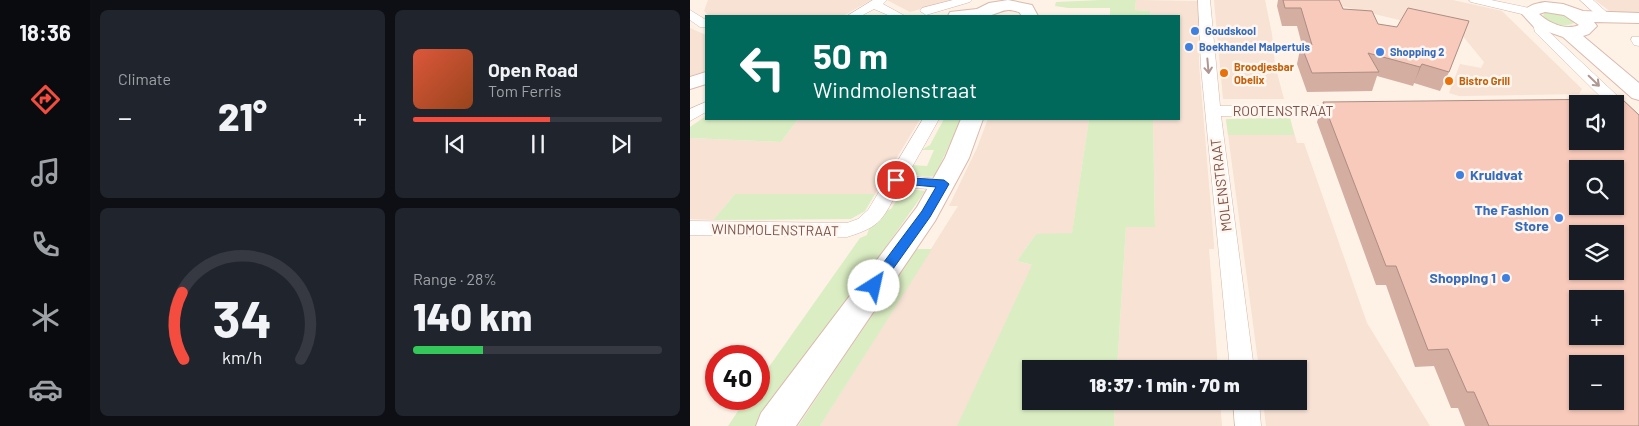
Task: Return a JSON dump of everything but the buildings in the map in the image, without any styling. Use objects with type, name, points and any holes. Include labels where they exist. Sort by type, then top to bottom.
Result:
[{"type":"main road","points":[[980,15],[988,10],[1019,6]]},
{"type":"main road","points":[[1532,9],[1579,25],[1626,66],[1632,78],[1639,84]]},
{"type":"main road","points":[[1579,25],[1606,17],[1631,18]]},
{"type":"main road","points":[[1579,25],[1631,18]]},
{"type":"main road","points":[[1579,25],[1639,94]]},
{"type":"main road","points":[[690,83],[705,78]]},
{"type":"main road","points":[[774,426],[920,223],[944,184],[957,158],[972,120]]},
{"type":"street","points":[[698,0],[690,12],[704,24]]},
{"type":"street","points":[[926,11],[966,0]]},
{"type":"street","name":"MOLENSTRAAT","points":[[1204,0],[1208,67],[1219,111],[1241,360]]},
{"type":"street","points":[[1475,0],[1532,9],[1538,29],[1605,95]]},
{"type":"street","points":[[1586,0],[1606,17]]},
{"type":"street","points":[[855,15],[878,2],[898,15]]},
{"type":"street","points":[[690,116],[705,107]]},
{"type":"street","name":"ROOTENSTRAAT","points":[[1219,111],[1356,112]]},
{"type":"street","points":[[1624,112],[1639,125]]},
{"type":"street","name":"WINDMOLENSTRAAT","points":[[690,228],[847,230],[865,224],[875,214],[930,120]]},
{"type":"street","points":[[896,180],[944,184]]},
{"type":"street","points":[[1247,410],[1248,426]]},
{"type":"shaded area","points":[[708,0],[871,0],[845,15],[708,15],[704,11]]},
{"type":"shaded area","points":[[887,0],[952,0],[910,12]]},
{"type":"shaded area","points":[[1136,0],[1198,1],[1199,64],[1214,245],[1214,249],[1209,249],[1217,360],[1118,360],[1126,227],[1155,226],[1153,120],[1180,120],[1180,15],[1151,15],[1150,11],[1135,10]]},
{"type":"shaded area","points":[[1214,0],[1265,0],[1272,34],[1275,65],[1284,99],[1223,99]]},
{"type":"shaded area","points":[[1316,0],[1453,0],[1502,11],[1582,89],[1579,94],[1459,96],[1449,93],[1460,64],[1481,68],[1484,62],[1462,35]]},
{"type":"shaded area","points":[[1595,0],[1639,0],[1639,12],[1611,12]]},
{"type":"shaded area","points":[[690,28],[705,35],[705,71],[690,76]]},
{"type":"shaded area","points":[[1290,118],[1297,143],[1304,143],[1367,323],[1430,426],[1266,426],[1264,410],[1307,410],[1307,360],[1258,360],[1226,119]]},
{"type":"shaded area","points":[[797,120],[919,120],[875,194],[735,194],[713,220],[690,219],[690,138],[781,142]]},
{"type":"shaded area","points":[[988,120],[1089,120],[1072,234],[1036,234],[1017,261],[1060,273],[1034,360],[1022,360],[1022,410],[1034,410],[1039,426],[820,426],[958,206],[949,206],[977,148]]},
{"type":"shaded area","points":[[1115,410],[1221,410],[1222,426],[1114,426]]},
{"type":"green space","points":[[1136,0],[1135,10],[1150,11],[1151,15],[1110,15],[1110,8],[1068,8],[1055,6],[1056,2]]},
{"type":"green space","points":[[1551,12],[1565,15],[1574,23],[1566,25],[1550,22],[1543,17],[1544,13]]},
{"type":"green space","points":[[1217,44],[1273,46],[1274,52],[1218,50]]},
{"type":"green space","points":[[705,117],[705,120],[797,120],[781,142],[690,138],[690,127]]},
{"type":"green space","points":[[1290,118],[1294,135],[1228,135],[1226,119]]},
{"type":"green space","points":[[943,120],[961,120],[935,176],[921,176],[909,171],[912,165],[927,166],[934,150],[921,150],[930,145]]},
{"type":"green space","points":[[1089,120],[1153,120],[1155,227],[1126,227],[1118,360],[1022,360],[1022,410],[1115,410],[1114,426],[957,426],[1032,265],[1017,261],[1036,234],[1072,233]]},
{"type":"green space","points":[[911,189],[925,191],[761,426],[728,426],[739,410],[770,410],[770,365],[860,238],[867,235],[873,223],[880,215],[891,209],[902,192]]},
{"type":"green space","points":[[735,194],[875,194],[865,211],[851,219],[713,220]]},
{"type":"green space","points":[[916,249],[932,249],[820,426],[798,426]]},
{"type":"place","name":"Goudskool","points":[[1195,31]]},
{"type":"place","name":"Boekhandel Malpertuis","points":[[1189,47]]},
{"type":"place","name":"Shopping 2","points":[[1380,52]]},
{"type":"place","name":"Broodjesbar Obelix","points":[[1224,73]]},
{"type":"place","name":"Bistro Grill","points":[[1449,81]]},
{"type":"place","name":"Kruidvat","points":[[1460,175]]},
{"type":"place","name":"The Fashion Store","points":[[1559,218]]},
{"type":"place","name":"Shopping 1","points":[[1506,278]]},
{"type":"route","points":[[874,286],[926,214],[944,184],[896,180]]}]
